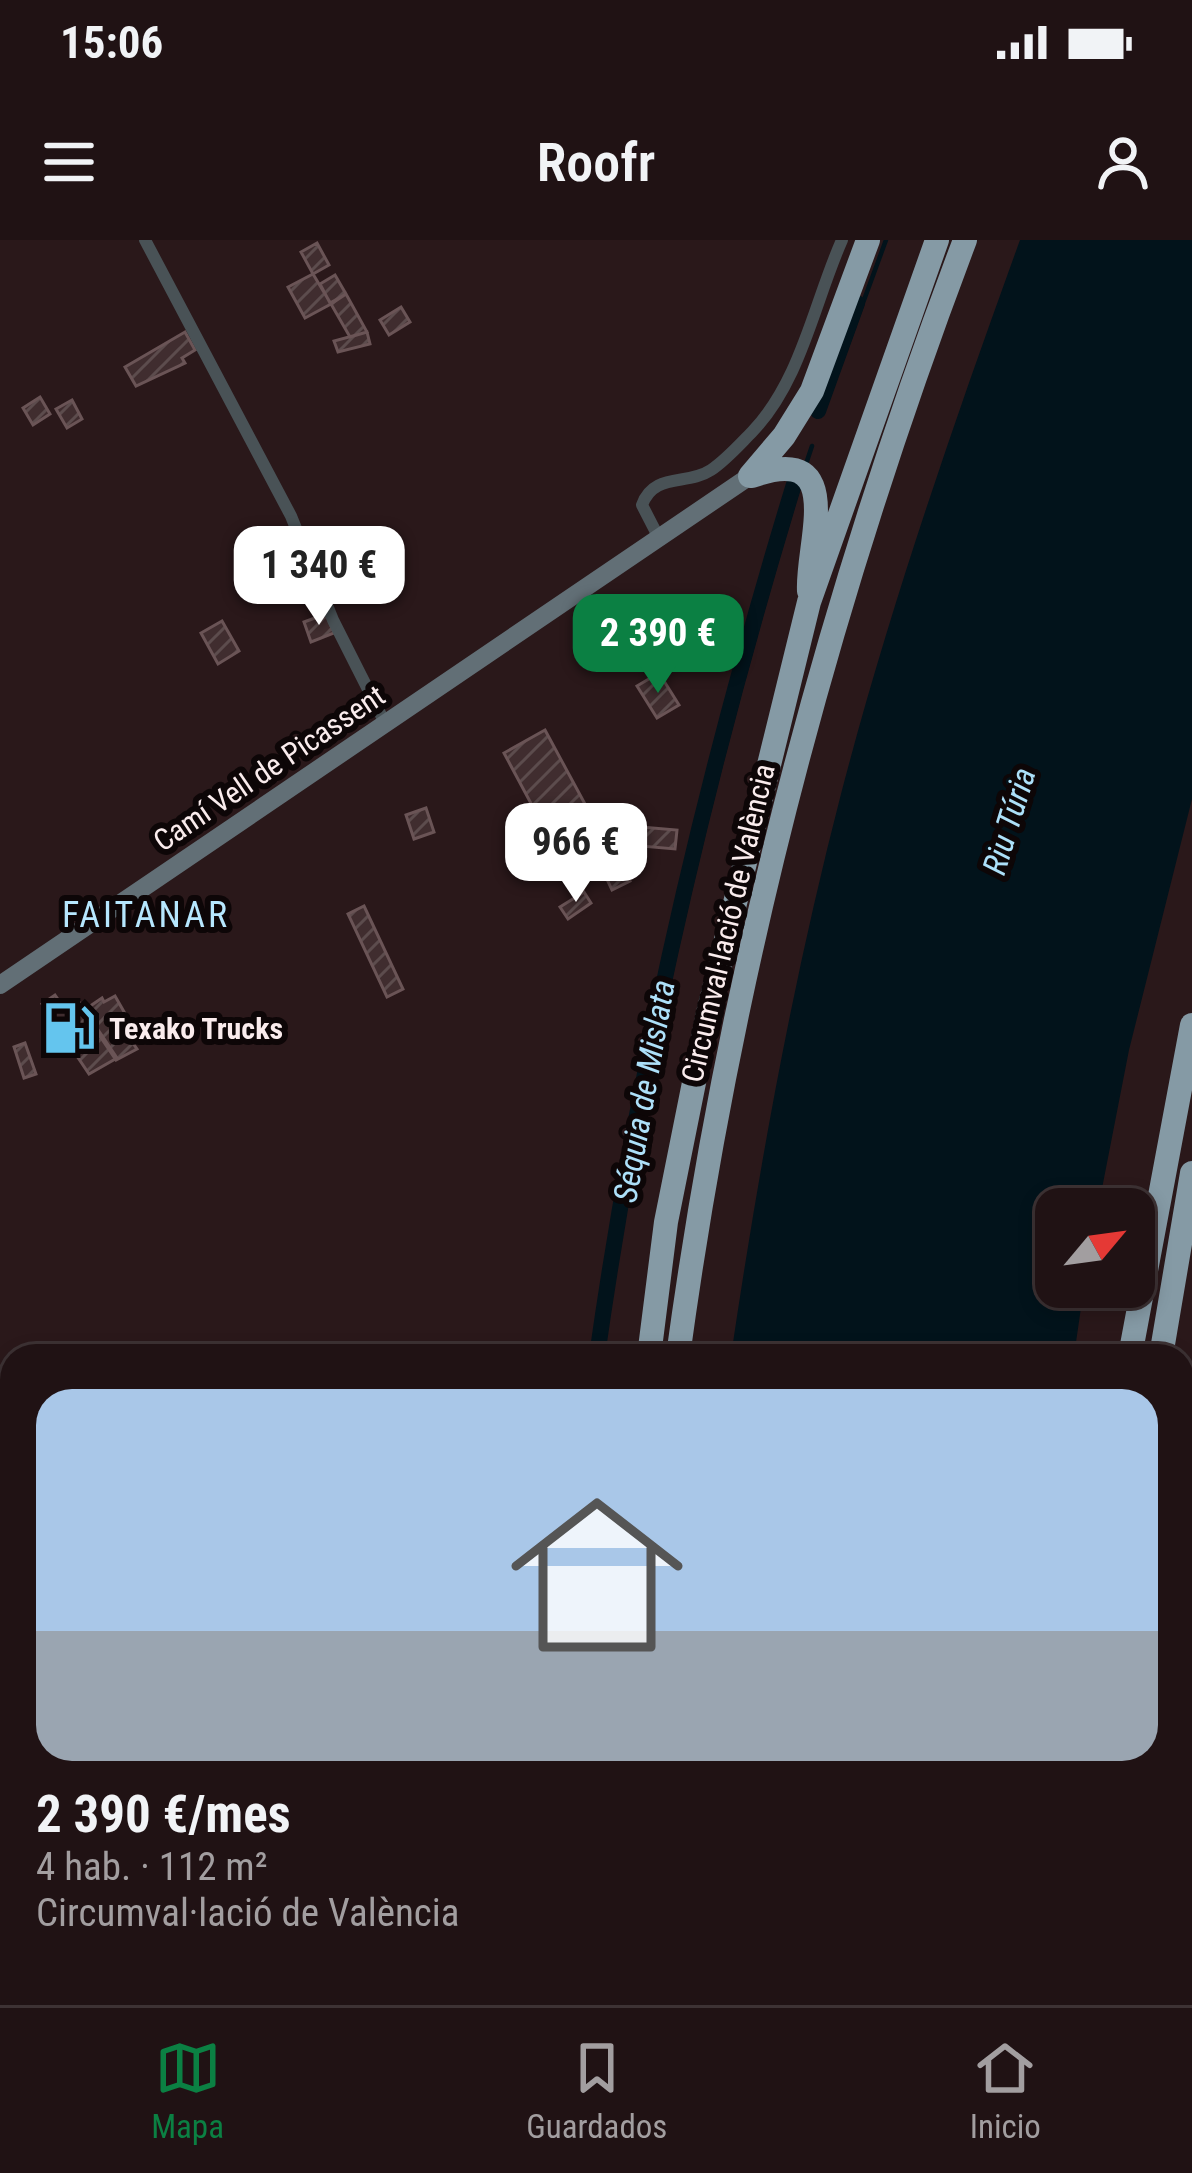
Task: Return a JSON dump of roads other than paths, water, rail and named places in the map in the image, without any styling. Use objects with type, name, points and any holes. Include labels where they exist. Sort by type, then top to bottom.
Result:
[{"type":"highway","points":[[750,476],[784,436],[812,392],[868,240]]},
{"type":"highway","name":"Circumval·lació de València","points":[[651,1344],[666,1222],[708,1012],[809,602],[898,347],[915,320],[941,240]]},
{"type":"highway","name":"Circumval·lació de València","points":[[680,1344],[697,1220],[765,878],[848,576],[965,240]]},
{"type":"highway","points":[[750,476],[784,468],[807,479],[815,493],[819,507],[807,566],[809,602]]},
{"type":"highway","points":[[1132,1344],[1192,1025]]},
{"type":"highway","points":[[1163,1344],[1192,1173]]},
{"type":"street","points":[[145,240],[291,516],[332,620],[386,725]]},
{"type":"street","points":[[660,540],[642,505],[645,496],[668,480],[696,477],[712,469],[772,408],[792,371],[842,240]]},
{"type":"street","name":"Camí Vell de Picassent","points":[[0,985],[750,476]]},
{"type":"water","name":"Riu Túria","points":[[1020,240],[1192,240],[1192,799],[1129,1050],[1102,1188],[1035,1188],[1035,1308],[1081,1308],[1076,1344],[733,1344],[807,933],[880,654]]},
{"type":"waterway","points":[[823,412],[886,240]]},
{"type":"waterway","name":"Séquia de Mislata","points":[[818,411],[857,303]]},
{"type":"waterway","points":[[806,464],[812,446]]},
{"type":"waterway","name":"Séquia de Mislata","points":[[599,1344],[633,1134],[679,915],[733,697],[795,481]]},
{"type":"waterway","points":[[604,1344],[638,1135],[684,917],[737,701],[799,486]]},
{"type":"place","name":"Texako Trucks","points":[[69,1028]]},
{"type":"district","name":"FAITANAR","points":[[146,915]]}]
